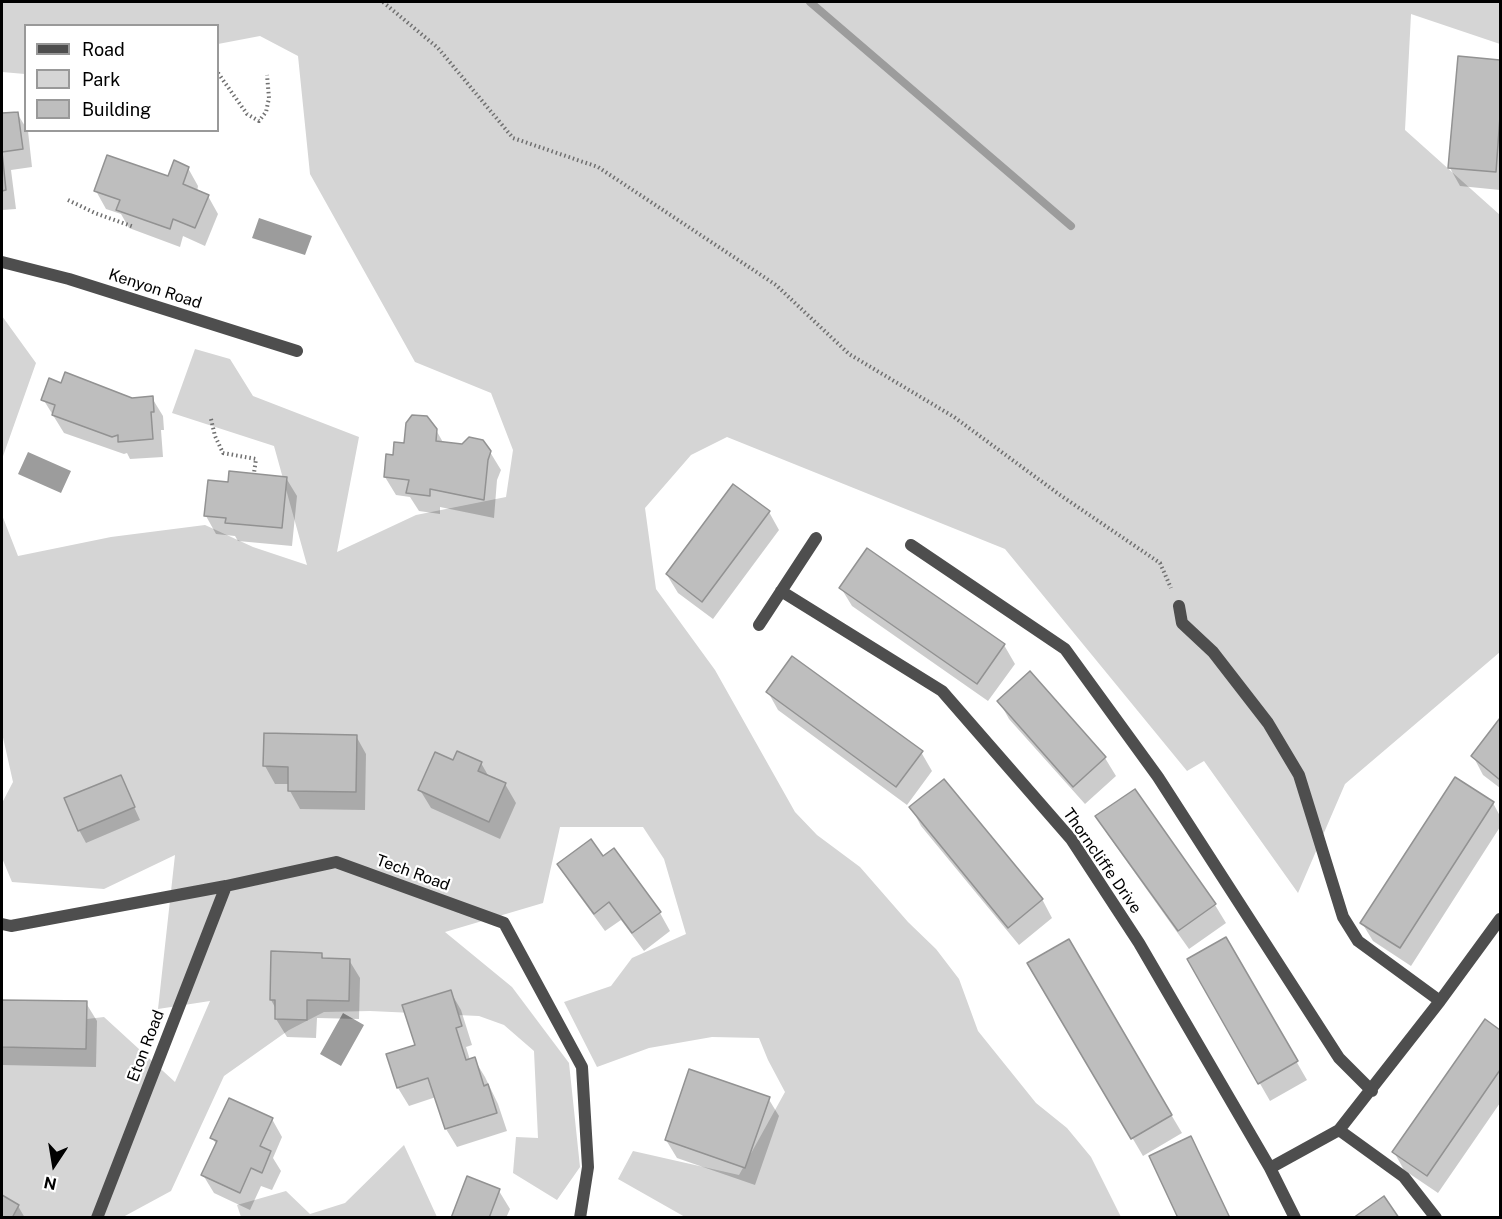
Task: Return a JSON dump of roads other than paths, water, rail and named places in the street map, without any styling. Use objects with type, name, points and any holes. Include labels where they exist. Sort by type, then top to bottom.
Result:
[{"type":"street","name":"Kenyon Road","points":[[2,261],[69,279],[297,351]]},
{"type":"street","points":[[759,625],[816,538]]},
{"type":"street","points":[[911,545],[1065,649],[1158,777],[1339,1058],[1372,1091]]},
{"type":"street","name":"Thorncliffe Drive","points":[[782,591],[942,691],[1071,839],[1139,943],[1270,1168],[1295,1218]]},
{"type":"street","points":[[1179,606],[1182,623],[1220,660],[1268,723],[1299,774],[1343,917],[1358,941],[1440,1001]]},
{"type":"street","name":"Tech Road","points":[[2,924],[11,926],[226,886],[336,862],[504,923],[582,1067],[588,1167],[579,1218]]},
{"type":"street","name":"Eton Road","points":[[97,1218],[226,886]]},
{"type":"street","points":[[1270,1168],[1340,1130],[1372,1091],[1500,919]]},
{"type":"street","points":[[1340,1130],[1404,1177],[1436,1218]]},
{"type":"waterway","points":[[810,2],[1071,226]]}]
